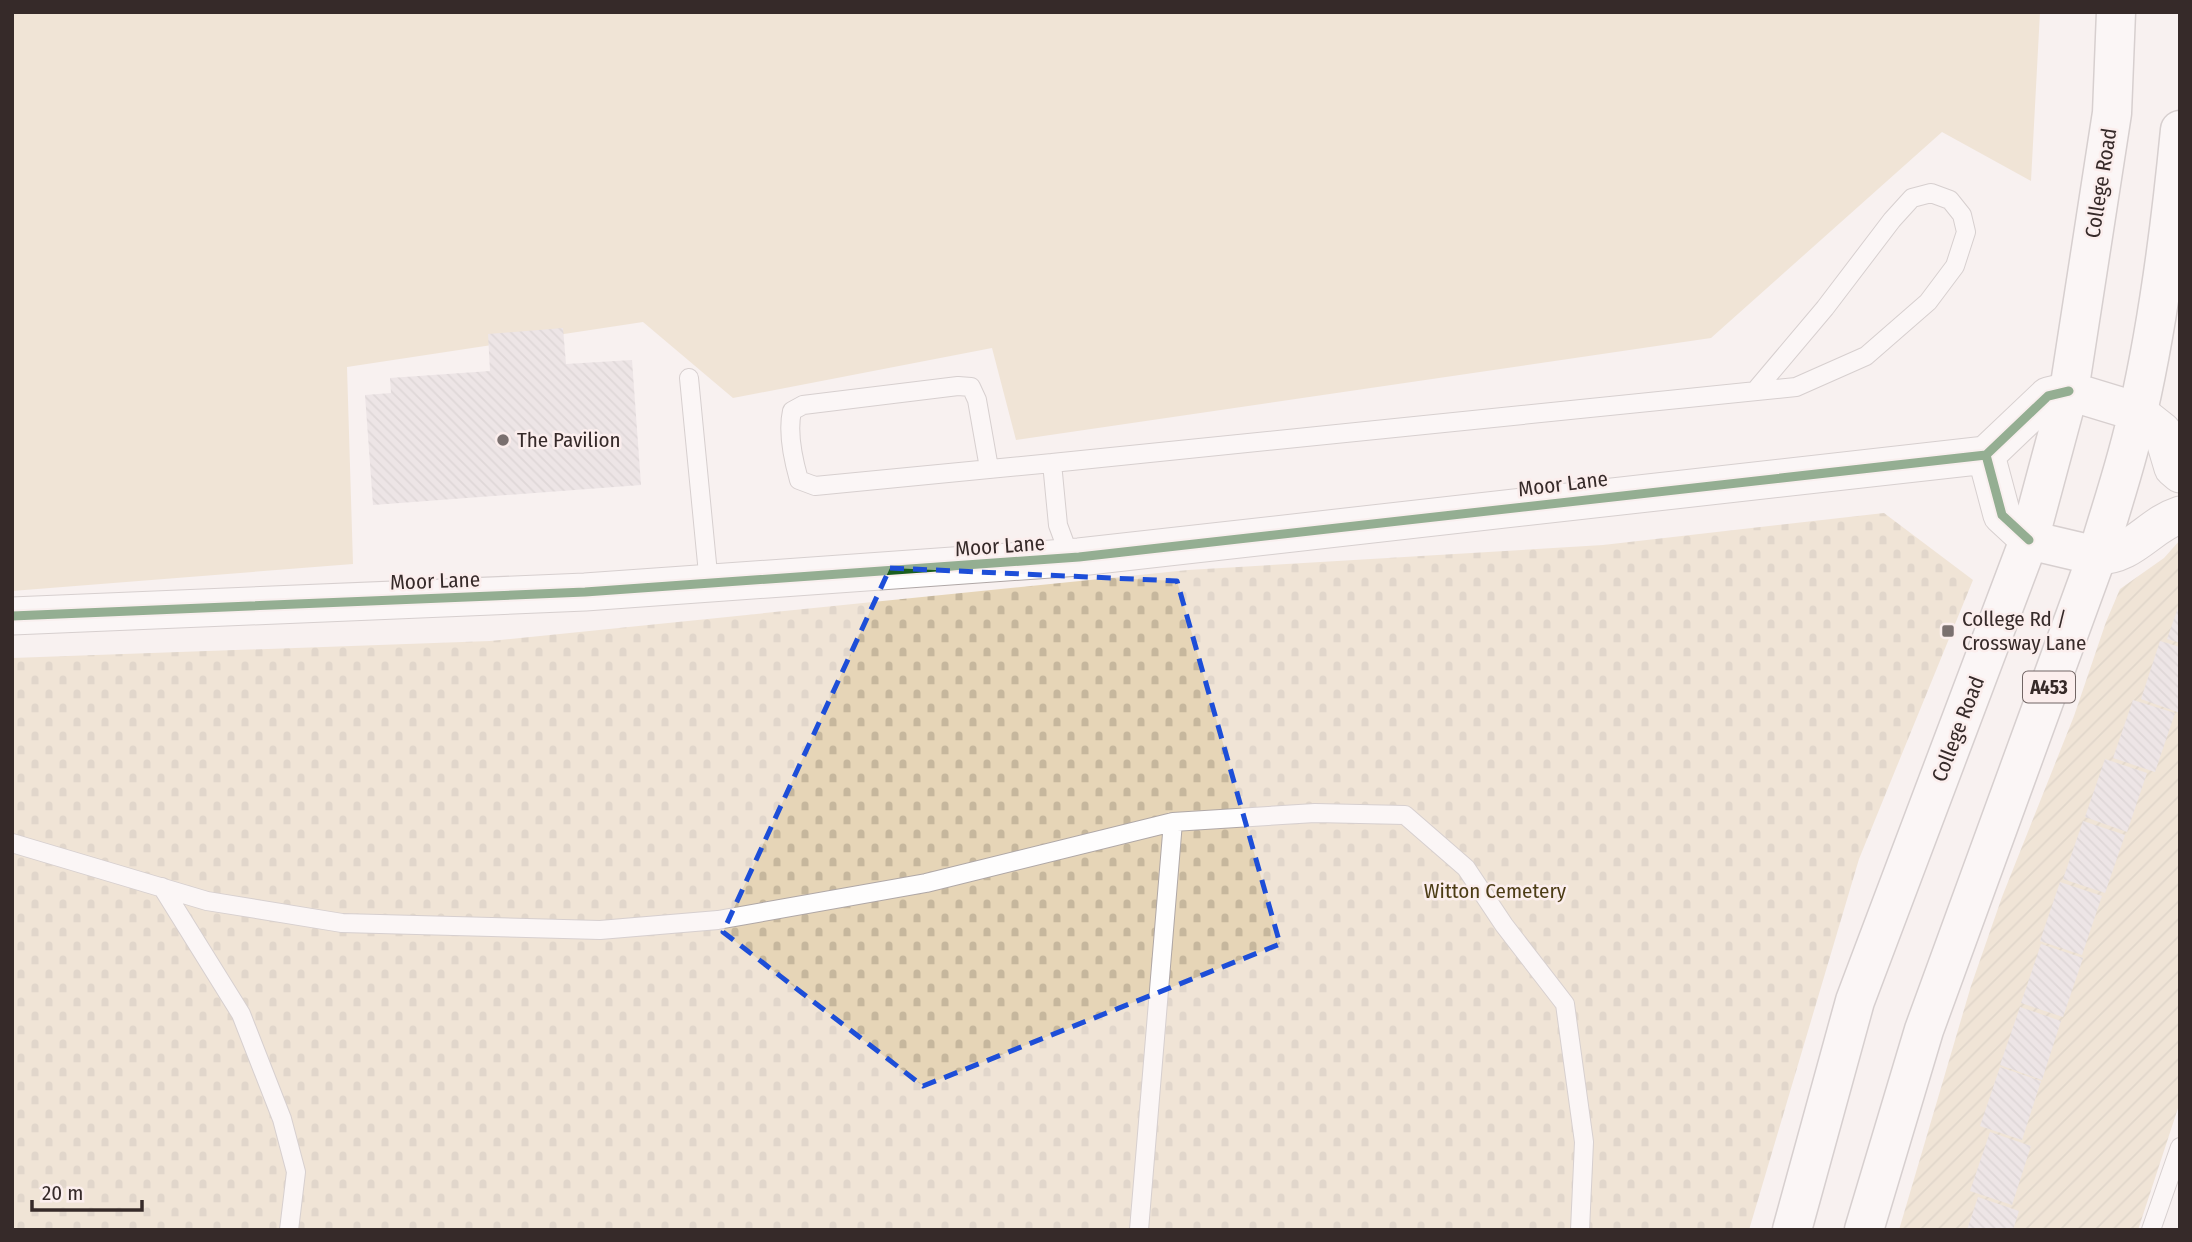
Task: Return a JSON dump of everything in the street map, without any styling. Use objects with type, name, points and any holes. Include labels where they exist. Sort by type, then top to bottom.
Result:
[{"type":"main road","name":"College Road","points":[[1792,1230],[1855,1001],[2029,540],[2069,391],[2112,113],[2116,12]]},
{"type":"main road","name":"A453","points":[[1864,1230],[1924,1030],[2097,556],[2138,412],[2171,224],[2180,130]]},
{"type":"main road","points":[[2069,391],[2138,412]]},
{"type":"main road","points":[[2029,540],[2097,556]]},
{"type":"street","points":[[2029,540],[2002,515],[1986,455],[2048,396],[2069,391]]},
{"type":"street","points":[[2138,412],[2162,431],[2173,468],[2180,474]]},
{"type":"street","name":"Moor Lane","points":[[12,615],[585,592],[1079,557],[1986,455]]},
{"type":"street","points":[[2097,556],[2112,556],[2139,542],[2168,519],[2180,515]]},
{"type":"lane","points":[[989,468],[977,400],[971,387],[958,386],[803,405],[792,411],[790,422],[794,462],[799,480],[815,486],[1796,387],[1866,356],[1928,302],[1955,266],[1966,232],[1962,215],[1950,200],[1931,192],[1912,198],[1755,391]]},
{"type":"lane","points":[[689,378],[709,584]]},
{"type":"lane","points":[[1052,463],[1058,525],[1065,544],[1079,557]]},
{"type":"lane","points":[[12,843],[207,901],[342,923],[600,930],[718,920],[926,883],[1173,822],[1315,813],[1405,815],[1466,868],[1504,925],[1565,1004],[1584,1142],[1580,1230]]},
{"type":"lane","points":[[1139,1230],[1173,822]]},
{"type":"lane","points":[[162,887],[241,1014],[282,1119],[296,1172],[289,1230]]},
{"type":"lane","points":[[2151,1230],[2180,1147]]},
{"type":"highlighted area","points":[[890,568],[1177,581],[1280,944],[923,1086],[723,932]]},
{"type":"green space","points":[[12,12],[2040,12],[2031,181],[1942,132],[1711,338],[1016,440],[992,348],[733,398],[643,322],[347,367],[353,564],[12,591]]},
{"type":"green space","name":"Witton Cemetery","points":[[1884,513],[1973,580],[1859,859],[1749,1230],[12,1230],[12,658],[490,641],[1188,570],[1603,545]]},
{"type":"green space","points":[[2180,540],[2180,1102],[2138,1230],[1899,1230],[1971,986],[2002,897],[2074,716],[2106,622],[2120,589],[2164,558]]},
{"type":"building","name":"The Pavilion","points":[[563,328],[566,364],[632,360],[641,485],[373,505],[365,395],[391,393],[390,378],[490,371],[488,334]]},
{"type":"building","points":[[2180,602],[2180,643],[2167,639]]},
{"type":"building","points":[[2160,641],[2180,647],[2180,713],[2141,699]]},
{"type":"building","points":[[2133,700],[2175,713],[2155,772],[2113,758]]},
{"type":"building","points":[[2105,759],[2147,773],[2127,832],[2085,817]]},
{"type":"building","points":[[2083,821],[2125,835],[2105,893],[2063,879]]},
{"type":"building","points":[[2060,882],[2102,896],[2082,955],[2040,941]]},
{"type":"building","points":[[2041,944],[2083,958],[2063,1017],[2021,1003]]},
{"type":"building","points":[[2020,1007],[2061,1021],[2042,1080],[2000,1065]]},
{"type":"building","points":[[2000,1067],[2041,1081],[2022,1140],[1980,1126]]},
{"type":"building","points":[[1990,1132],[2031,1146],[2012,1205],[1970,1191]]},
{"type":"building","points":[[1978,1197],[2019,1211],[2013,1230],[1967,1230]]},
{"type":"cycle path","points":[[12,616],[585,592],[1079,557],[1986,455],[2048,396],[2069,391]]},
{"type":"cycle path","points":[[1986,455],[2002,515],[2029,540]]},
{"type":"place","name":"The Pavilion","points":[[503,440]]},
{"type":"place","name":"College Rd / Crossway Lane","points":[[1948,631]]}]
